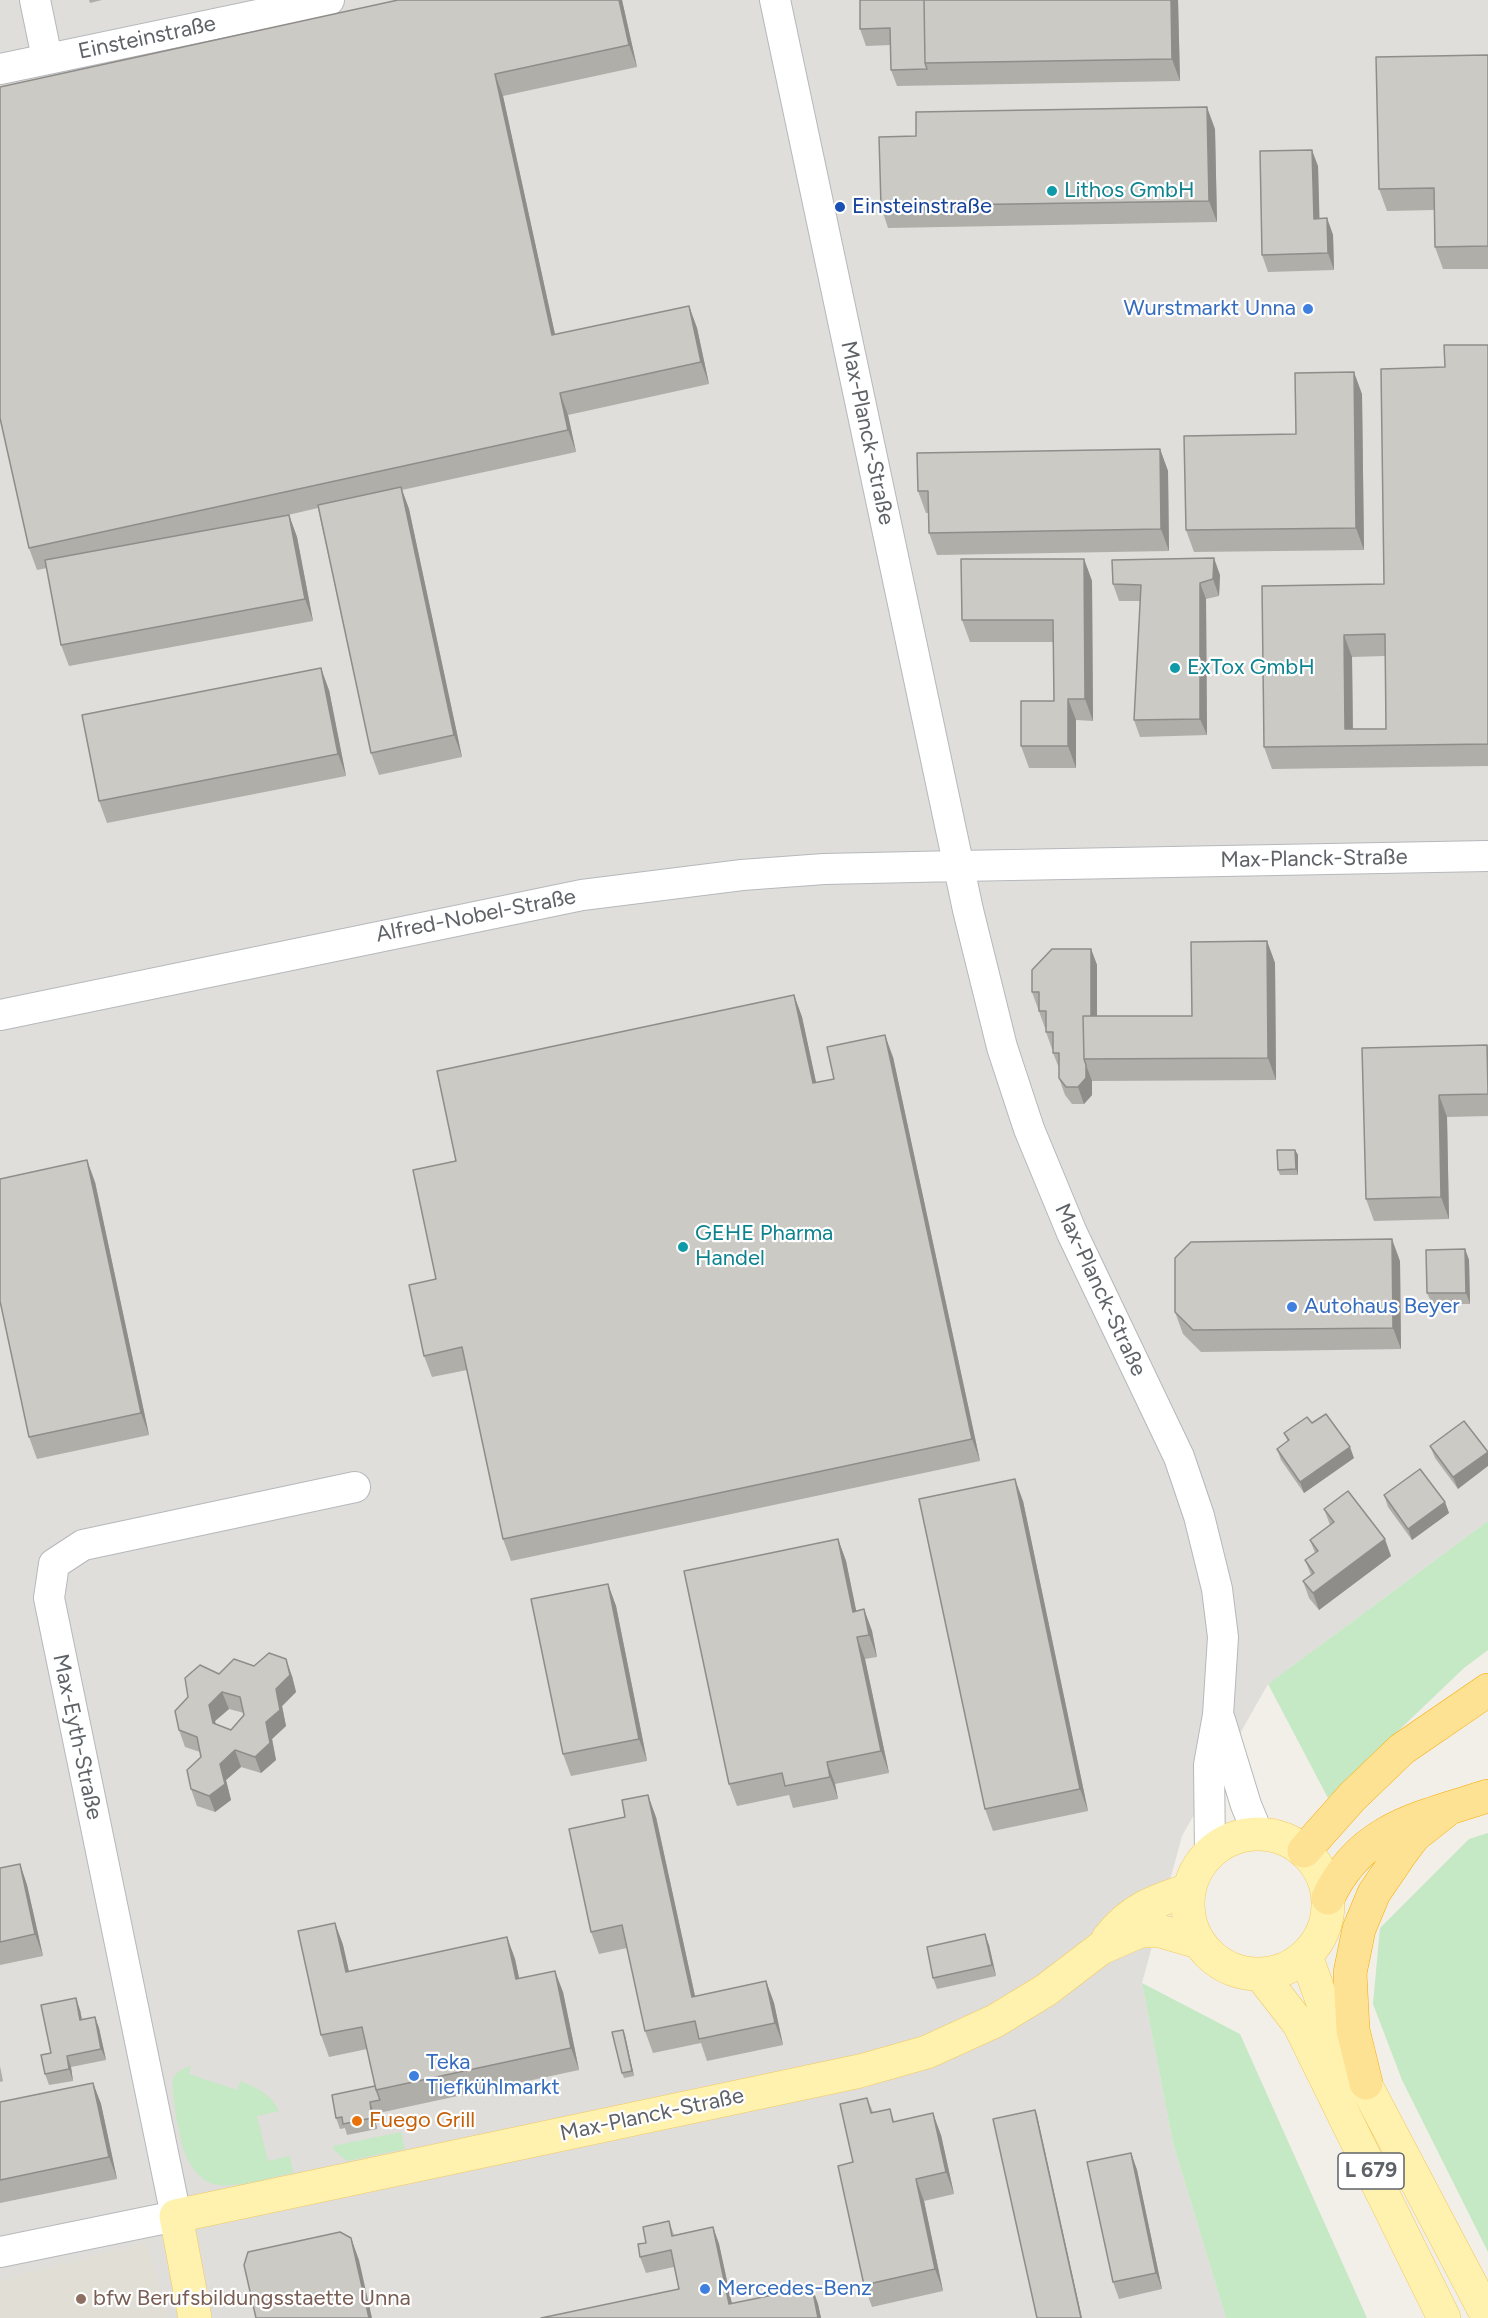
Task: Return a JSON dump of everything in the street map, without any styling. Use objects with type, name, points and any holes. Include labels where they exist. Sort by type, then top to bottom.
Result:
[{"type":"highway","points":[[1304,1851],[1352,1797],[1402,1749],[1488,1690]]},
{"type":"highway","name":"L 679","points":[[1328,1898],[1337,1878],[1347,1865],[1378,1836],[1404,1823],[1488,1796]]},
{"type":"highway","name":"L 679","points":[[1366,2083],[1352,2019],[1350,1973],[1359,1929],[1374,1893],[1402,1852],[1414,1836],[1447,1809]]},
{"type":"main road","points":[[1258,1834],[1275,1836],[1304,1851],[1316,1864],[1324,1881],[1328,1898],[1328,1914],[1324,1929],[1306,1956],[1285,1969],[1261,1975],[1237,1972],[1214,1960],[1198,1942],[1188,1917],[1189,1890],[1193,1876],[1210,1852],[1233,1839],[1258,1834]]},
{"type":"main road","name":"Max-Planck-Straße","points":[[1101,1948],[1117,1927],[1141,1907],[1189,1890]]},
{"type":"main road","name":"Max-Planck-Straße","points":[[176,2216],[808,2082],[927,2052],[995,2021],[1046,1990],[1101,1948],[1140,1931],[1160,1931],[1198,1942]]},
{"type":"main road","name":"L 679","points":[[1306,1956],[1324,2006],[1477,2286],[1488,2317]]},
{"type":"main road","name":"L 679","points":[[1261,1975],[1299,2024],[1444,2318]]},
{"type":"main road","points":[[176,2216],[195,2318]]},
{"type":"street","points":[[34,0],[47,58]]},
{"type":"street","name":"Einsteinstraße","points":[[0,69],[329,0]]},
{"type":"street","name":"Max-Planck-Straße","points":[[775,0],[959,866],[1002,1047],[1029,1129],[1072,1233],[1179,1457],[1199,1516],[1217,1590],[1222,1637],[1218,1715],[1209,1765],[1210,1852]]},
{"type":"street","name":"Max-Planck-Straße","points":[[959,866],[1488,856]]},
{"type":"street","name":"Alfred-Nobel-Straße","points":[[0,1015],[582,895],[742,875],[824,869],[959,866]]},
{"type":"street","name":"Max-Eyth-Straße","points":[[176,2216],[49,1598],[54,1564],[83,1545],[355,1487]]},
{"type":"street","name":"Max-Planck-Straße","points":[[1218,1715],[1246,1805],[1258,1834]]},
{"type":"street","name":"Max-Planck-Straße","points":[[0,2252],[176,2216]]},
{"type":"shaded area","points":[[0,0],[1488,0],[1488,1521],[1268,1684],[1182,1836],[1142,1983],[1173,2143],[1226,2318],[0,2318]]},
{"type":"shaded area","name":"bfw Berufsbildungsstaette Unna","points":[[147,2242],[168,2318],[0,2318],[0,2280]]},
{"type":"green space","points":[[1488,1521],[1488,1650],[1464,1668],[1328,1798],[1268,1684]]},
{"type":"green space","points":[[1488,1833],[1488,2252],[1402,2080],[1373,2004],[1380,1928],[1469,1839]]},
{"type":"green space","points":[[1142,1983],[1240,2034],[1367,2318],[1226,2318],[1173,2143]]},
{"type":"green space","points":[[191,2066],[189,2074],[237,2090],[241,2081],[258,2089],[272,2100],[279,2111],[257,2116],[268,2161],[290,2156],[293,2173],[251,2183],[229,2185],[210,2183],[199,2175],[190,2164],[184,2150],[176,2118],[172,2085],[174,2076],[180,2070]]},
{"type":"green space","points":[[401,2132],[405,2149],[347,2161],[335,2151],[333,2146]]},
{"type":"building","points":[[398,0],[619,0],[629,45],[495,74],[552,335],[689,306],[701,362],[560,393],[568,430],[29,548],[0,418],[0,87]]},
{"type":"building","points":[[860,0],[924,0],[927,69],[891,70],[890,28],[860,29]]},
{"type":"building","points":[[924,0],[1171,0],[1172,59],[925,63]]},
{"type":"building","points":[[1488,55],[1488,246],[1435,247],[1434,188],[1379,189],[1376,57]]},
{"type":"building","name":"Lithos GmbH","points":[[1207,107],[1209,201],[881,206],[879,137],[916,136],[916,112]]},
{"type":"building","points":[[1312,150],[1314,219],[1327,218],[1328,253],[1262,255],[1260,151]]},
{"type":"building","points":[[1444,345],[1488,345],[1488,744],[1264,747],[1262,586],[1384,584],[1381,369],[1445,367]],"holes":[[[1385,634],[1386,729],[1345,729],[1344,635]]]},
{"type":"building","points":[[1354,372],[1356,528],[1186,530],[1184,436],[1296,434],[1295,373]]},
{"type":"building","points":[[1160,449],[1161,529],[929,533],[928,491],[918,491],[917,453]]},
{"type":"building","points":[[401,487],[454,735],[371,753],[318,505]]},
{"type":"building","points":[[289,515],[305,599],[61,645],[45,560]]},
{"type":"building","name":"ExTox GmbH","points":[[1214,558],[1213,579],[1200,583],[1200,719],[1134,720],[1141,585],[1113,584],[1112,560]]},
{"type":"building","points":[[961,559],[1084,559],[1085,699],[1068,699],[1068,746],[1021,746],[1021,701],[1054,701],[1053,620],[962,620]]},
{"type":"building","points":[[321,668],[338,754],[99,801],[82,715]]},
{"type":"building","points":[[1267,941],[1268,1058],[1084,1059],[1083,1016],[1192,1016],[1191,942]]},
{"type":"building","points":[[1052,949],[1091,949],[1091,1016],[1083,1016],[1086,1078],[1078,1087],[1066,1087],[1059,1078],[1059,1053],[1053,1053],[1053,1032],[1046,1032],[1046,1011],[1039,1011],[1039,992],[1032,992],[1032,970]]},
{"type":"building","name":"GEHE Pharma Handel","points":[[794,995],[813,1083],[834,1079],[827,1047],[885,1035],[972,1439],[503,1539],[462,1347],[424,1356],[409,1285],[436,1279],[413,1170],[456,1161],[437,1071]]},
{"type":"building","points":[[1487,1045],[1488,1094],[1439,1095],[1441,1197],[1366,1199],[1362,1048]]},
{"type":"building","points":[[1277,1150],[1295,1150],[1296,1169],[1278,1170]]},
{"type":"building","points":[[87,1160],[141,1413],[29,1437],[0,1301],[0,1179]]},
{"type":"building","name":"Autohaus Beyer","points":[[1392,1239],[1393,1328],[1193,1330],[1175,1312],[1175,1258],[1191,1242]]},
{"type":"building","points":[[1465,1249],[1466,1293],[1427,1293],[1426,1250]]},
{"type":"building","points":[[1326,1414],[1350,1447],[1300,1482],[1277,1449],[1289,1440],[1284,1433],[1307,1417],[1312,1423]]},
{"type":"building","points":[[1464,1421],[1488,1452],[1453,1477],[1430,1446]]},
{"type":"building","points":[[1420,1469],[1445,1502],[1408,1529],[1384,1495]]},
{"type":"building","points":[[1015,1479],[1080,1789],[985,1809],[919,1499]]},
{"type":"building","points":[[1348,1491],[1385,1539],[1313,1593],[1303,1581],[1314,1573],[1305,1560],[1318,1551],[1310,1540],[1334,1522],[1324,1509]]},
{"type":"building","points":[[838,1539],[853,1612],[864,1609],[869,1635],[857,1637],[881,1751],[827,1762],[830,1777],[785,1786],[782,1773],[729,1784],[684,1571]]},
{"type":"building","points":[[608,1584],[639,1739],[563,1754],[531,1599]]},
{"type":"building","points":[[269,1653],[286,1659],[290,1675],[276,1689],[280,1710],[266,1722],[270,1743],[255,1757],[235,1750],[220,1764],[225,1784],[209,1796],[191,1789],[187,1770],[201,1757],[197,1737],[179,1730],[175,1711],[188,1697],[185,1678],[200,1665],[219,1674],[234,1659],[254,1666]],"holes":[[[222,1692],[240,1697],[244,1715],[231,1730],[213,1723],[209,1705]]]},
{"type":"building","points":[[648,1795],[692,1997],[766,1981],[775,2023],[699,2039],[695,2021],[645,2031],[622,1925],[591,1932],[569,1829],[625,1817],[622,1800]]},
{"type":"building","points":[[20,1864],[35,1934],[0,1942],[0,1868]]},
{"type":"building","points":[[335,1923],[346,1972],[507,1937],[516,1979],[555,1971],[571,2048],[376,2090],[362,2027],[321,2035],[298,1931]]},
{"type":"building","points":[[985,1934],[992,1965],[933,1978],[927,1947]]},
{"type":"building","points":[[76,1998],[80,2020],[95,2017],[101,2049],[67,2056],[69,2069],[45,2074],[41,2055],[51,2053],[41,2005]]},
{"type":"building","points":[[623,2030],[632,2071],[622,2073],[612,2032]]},
{"type":"building","points":[[93,2083],[109,2157],[0,2180],[0,2102]]},
{"type":"building","points":[[375,2086],[380,2100],[370,2102],[372,2118],[343,2124],[342,2117],[336,2118],[332,2095]]},
{"type":"building","points":[[867,2098],[871,2113],[890,2109],[893,2122],[933,2113],[946,2172],[916,2179],[935,2269],[864,2285],[838,2166],[853,2162],[840,2104]]},
{"type":"building","points":[[1035,2110],[1081,2318],[1037,2318],[993,2119]]},
{"type":"building","points":[[1131,2153],[1156,2273],[1113,2282],[1087,2162]]},
{"type":"building","points":[[669,2221],[672,2236],[713,2227],[729,2304],[812,2287],[818,2318],[541,2318],[679,2289],[671,2250],[640,2257],[638,2244],[646,2243],[643,2227]]},
{"type":"building","points":[[340,2232],[351,2238],[369,2318],[256,2318],[244,2265],[248,2252]]},
{"type":"place","name":"Lithos GmbH","points":[[1052,191]]},
{"type":"place","name":"Einsteinstraße","points":[[840,207]]},
{"type":"place","name":"Wurstmarkt Unna","points":[[1308,309]]},
{"type":"place","name":"ExTox GmbH","points":[[1175,668]]},
{"type":"place","name":"GEHE Pharma Handel","points":[[683,1247]]},
{"type":"place","name":"Autohaus Beyer","points":[[1292,1307]]},
{"type":"place","name":"Teka Tiefkühlmarkt","points":[[414,2076]]},
{"type":"place","name":"Fuego Grill","points":[[357,2121]]},
{"type":"place","name":"Mercedes-Benz","points":[[705,2289]]},
{"type":"place","name":"bfw Berufsbildungsstaette Unna","points":[[81,2299]]}]
